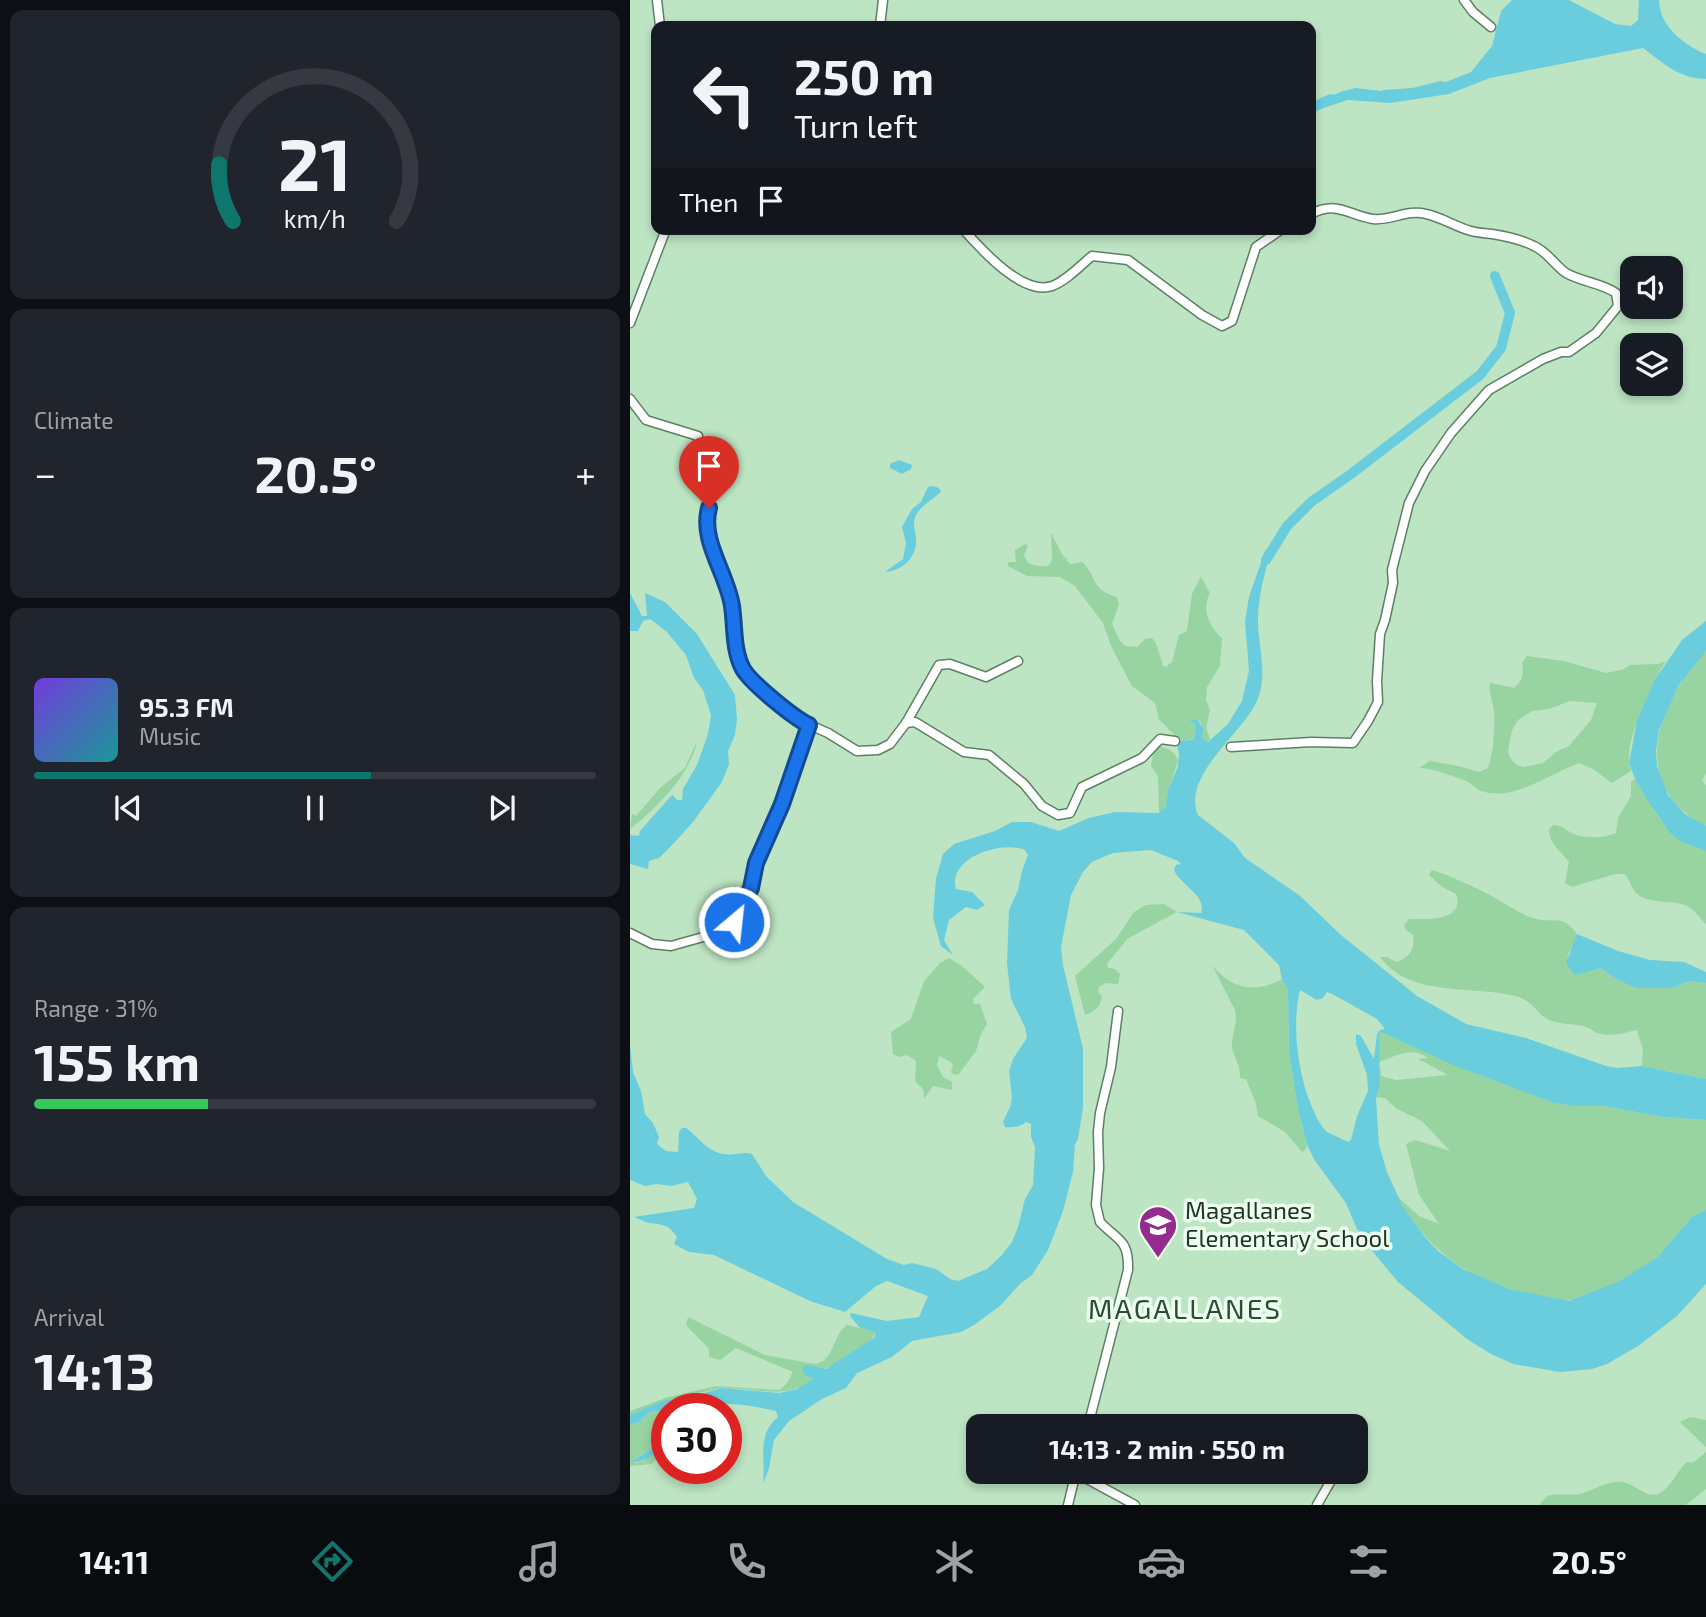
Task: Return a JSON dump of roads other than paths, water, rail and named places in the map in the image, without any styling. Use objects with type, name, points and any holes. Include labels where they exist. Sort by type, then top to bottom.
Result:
[{"type":"street","points":[[657,0],[659,21]]},
{"type":"street","points":[[881,21],[883,0]]},
{"type":"street","points":[[1464,0],[1473,12],[1491,27]]},
{"type":"street","points":[[1231,747],[1311,742],[1353,743],[1378,702],[1380,634],[1393,583],[1392,570],[1409,503],[1425,471],[1451,433],[1489,390],[1543,359],[1569,352],[1596,333],[1618,306],[1616,293],[1607,287],[1568,274],[1557,266],[1550,256],[1534,246],[1495,234],[1473,232],[1424,213],[1404,213],[1380,219],[1368,218],[1343,208],[1316,211]]},
{"type":"street","points":[[630,323],[664,235]]},
{"type":"street","points":[[969,235],[991,258],[1022,282],[1034,286],[1047,287],[1056,284],[1092,256],[1128,260],[1222,327],[1232,321],[1256,247],[1273,235]]},
{"type":"street","points":[[630,399],[646,420],[698,436],[708,503],[706,524],[710,544],[721,566],[732,603],[738,659],[745,672],[786,710],[856,751],[878,750],[890,744],[906,723],[939,665],[950,664],[986,677],[1018,662]]},
{"type":"street","points":[[906,723],[915,722],[964,752],[989,755],[1024,784],[1042,806],[1058,815],[1070,813],[1082,787],[1142,758],[1160,739],[1175,741]]},
{"type":"street","points":[[630,933],[652,944],[671,946],[722,932],[738,917],[751,888],[756,863],[782,804],[809,725]]},
{"type":"street","points":[[1091,1414],[1128,1270],[1129,1255],[1126,1247],[1122,1240],[1100,1222],[1096,1205],[1100,1112],[1111,1067],[1118,1011]]},
{"type":"street","points":[[1068,1505],[1073,1484]]},
{"type":"street","points":[[1096,1484],[1135,1505]]},
{"type":"street","points":[[1317,1505],[1329,1484]]},
{"type":"water","points":[[1512,0],[1569,0],[1615,24],[1631,26],[1638,20],[1639,0],[1659,0],[1663,18],[1674,33],[1706,54],[1706,79],[1680,73],[1643,48],[1490,78],[1449,94],[1390,103],[1348,100],[1316,110],[1320,101],[1343,91],[1356,88],[1413,95],[1471,72],[1492,46],[1501,11]]},
{"type":"water","points":[[899,460],[912,465],[911,469],[902,474],[890,468],[890,464]]},
{"type":"water","points":[[933,486],[941,492],[916,515],[915,551],[903,566],[885,572],[903,559],[906,543],[902,527],[912,509],[921,502],[928,487]]},
{"type":"water","points":[[1276,539],[1264,577],[1259,607],[1262,680],[1257,701],[1216,755],[1198,785],[1195,800],[1198,815],[1234,843],[1245,858],[1299,895],[1341,935],[1417,996],[1466,1024],[1526,1038],[1606,1066],[1642,1066],[1706,1079],[1706,1120],[1663,1117],[1604,1106],[1554,1103],[1453,1065],[1381,1032],[1380,1085],[1376,1098],[1379,1145],[1387,1172],[1402,1205],[1438,1251],[1463,1269],[1509,1289],[1569,1301],[1618,1282],[1658,1257],[1692,1217],[1706,1210],[1706,1284],[1677,1316],[1638,1346],[1607,1364],[1592,1369],[1560,1372],[1513,1364],[1467,1339],[1398,1282],[1369,1247],[1356,1227],[1346,1203],[1315,1161],[1307,1145],[1297,1104],[1289,1050],[1288,990],[1279,965],[1244,930],[1177,912],[1201,913],[1202,907],[1197,895],[1174,870],[1176,865],[1181,864],[1178,861],[1151,850],[1113,853],[1092,862],[1083,872],[1071,895],[1061,947],[1083,1049],[1083,1108],[1075,1144],[1073,1172],[1063,1211],[1048,1250],[1032,1275],[1000,1306],[974,1325],[961,1332],[912,1341],[892,1357],[857,1373],[846,1388],[822,1399],[789,1421],[774,1440],[763,1484],[764,1440],[771,1424],[778,1417],[776,1411],[742,1405],[742,1393],[704,1393],[722,1388],[779,1393],[797,1389],[813,1379],[803,1374],[803,1366],[826,1369],[875,1337],[875,1332],[860,1328],[850,1316],[851,1313],[887,1321],[919,1317],[928,1296],[887,1281],[876,1286],[845,1312],[810,1301],[714,1255],[689,1252],[674,1244],[677,1237],[669,1228],[634,1217],[694,1208],[697,1199],[688,1182],[671,1186],[645,1186],[630,1180],[630,1044],[633,1072],[641,1091],[645,1114],[653,1123],[659,1137],[657,1144],[666,1151],[678,1152],[679,1132],[686,1128],[718,1153],[752,1154],[766,1176],[793,1202],[887,1259],[904,1265],[912,1263],[936,1269],[958,1281],[987,1269],[1012,1242],[1025,1199],[1033,1185],[1035,1147],[1031,1137],[1031,1124],[1026,1122],[1019,1126],[1005,1127],[1003,1122],[1012,1098],[1009,1071],[1013,1059],[1027,1038],[1025,1027],[1011,999],[1007,963],[1009,910],[1028,855],[1025,850],[1004,847],[979,854],[960,868],[955,878],[956,889],[972,892],[985,905],[977,910],[966,907],[949,920],[944,940],[953,955],[941,946],[933,918],[936,878],[943,854],[954,844],[995,831],[1012,822],[1031,822],[1059,831],[1089,818],[1115,812],[1159,813],[1166,807],[1168,790],[1178,766],[1179,753],[1176,743],[1195,738],[1196,724],[1189,720],[1198,720],[1203,728],[1202,739],[1208,742],[1228,724],[1242,701],[1249,671],[1245,621],[1249,597],[1265,551]],"holes":[[[1300,990],[1317,1000],[1323,998],[1327,992],[1334,995],[1377,1019],[1385,1029],[1377,1034],[1374,1059],[1361,1036],[1356,1034],[1356,1044],[1367,1075],[1368,1091],[1348,1142],[1323,1128],[1308,1097],[1299,1061],[1296,1024]]]},
{"type":"water","points":[[630,593],[642,616],[647,616],[645,593],[665,602],[697,634],[735,695],[737,719],[735,735],[728,751],[729,764],[722,782],[674,843],[659,858],[649,861],[648,869],[630,864],[630,835],[639,836],[640,831],[670,797],[673,795],[677,800],[682,800],[683,789],[697,765],[708,734],[711,715],[703,690],[694,678],[686,655],[666,631],[650,619],[643,621],[638,631],[630,631]]},
{"type":"water","points":[[1706,621],[1706,651],[1678,686],[1659,730],[1656,751],[1657,766],[1668,795],[1685,814],[1706,826],[1706,851],[1682,842],[1670,833],[1635,779],[1629,763],[1637,721],[1654,681],[1682,640]]},
{"type":"water","points":[[1577,934],[1618,951],[1650,960],[1684,962],[1706,972],[1706,983],[1689,981],[1672,988],[1637,988],[1616,979],[1601,968],[1575,975],[1566,963]]},
{"type":"water","points":[[651,1406],[651,1412],[638,1423],[630,1424],[630,1415]]},
{"type":"water","points":[[651,1449],[651,1456],[630,1462]]},
{"type":"waterway","points":[[1384,95],[1413,93],[1441,86]]},
{"type":"waterway","points":[[1316,106],[1331,99]]},
{"type":"waterway","points":[[1266,560],[1287,526],[1311,502],[1480,375],[1501,348],[1510,313],[1495,276]]},
{"type":"place","name":"Magallanes Elementary School","points":[[1158,1259]]},
{"type":"district","name":"MAGALLANES","points":[[1185,1309]]}]
